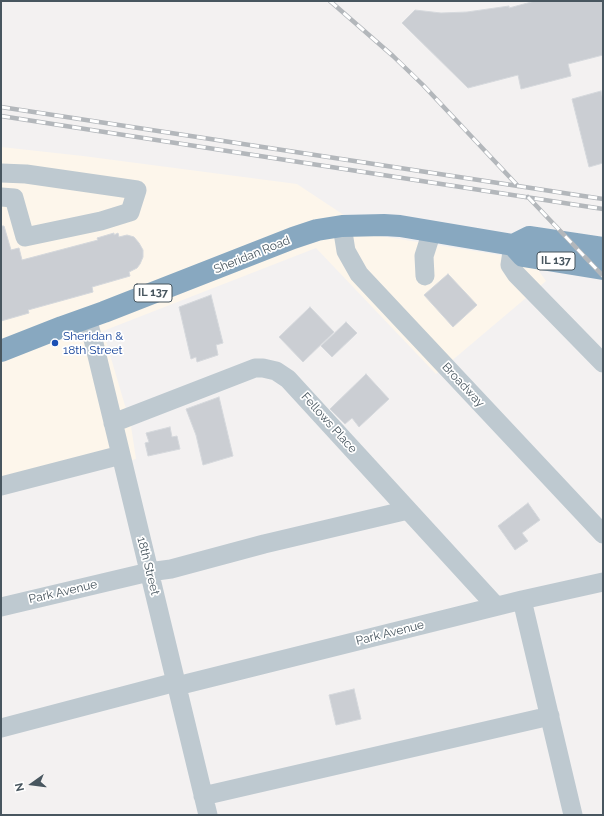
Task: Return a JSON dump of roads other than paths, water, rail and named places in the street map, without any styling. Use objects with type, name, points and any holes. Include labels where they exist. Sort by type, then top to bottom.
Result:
[{"type":"highway","name":"Sheridan Road","points":[[1,350],[293,238],[317,230],[342,226],[384,225],[432,231],[513,245],[523,256],[603,269]]},
{"type":"highway","name":"IL 137","points":[[513,245],[529,236],[603,248]]},
{"type":"street","points":[[1,173],[26,174],[137,190],[130,212],[101,221],[25,237],[14,198],[1,197]]},
{"type":"street","name":"Broadway","points":[[342,226],[346,251],[359,274],[603,534]]},
{"type":"street","points":[[425,276],[424,256],[432,231]]},
{"type":"street","points":[[513,245],[510,265],[516,274],[603,363]]},
{"type":"street","name":"18th Street","points":[[87,318],[208,815]]},
{"type":"street","name":"Fellows Place","points":[[113,423],[255,368],[276,371],[288,378],[496,606]]},
{"type":"street","points":[[1,486],[121,455]]},
{"type":"street","name":"Park Avenue","points":[[1,607],[149,572],[171,569],[264,544],[408,510]]},
{"type":"street","name":"Park Avenue","points":[[1,728],[496,606],[603,582]]},
{"type":"street","points":[[522,600],[573,815]]},
{"type":"street","points":[[203,796],[550,716]]},
{"type":"railway","points":[[330,1],[393,56],[423,85],[518,186]]},
{"type":"railway","points":[[1,107],[603,199]]},
{"type":"railway","points":[[1,116],[603,209]]},
{"type":"railway","points":[[528,197],[603,276]]},
{"type":"place","name":"Sheridan & 18th Street","points":[[55,343]]}]
